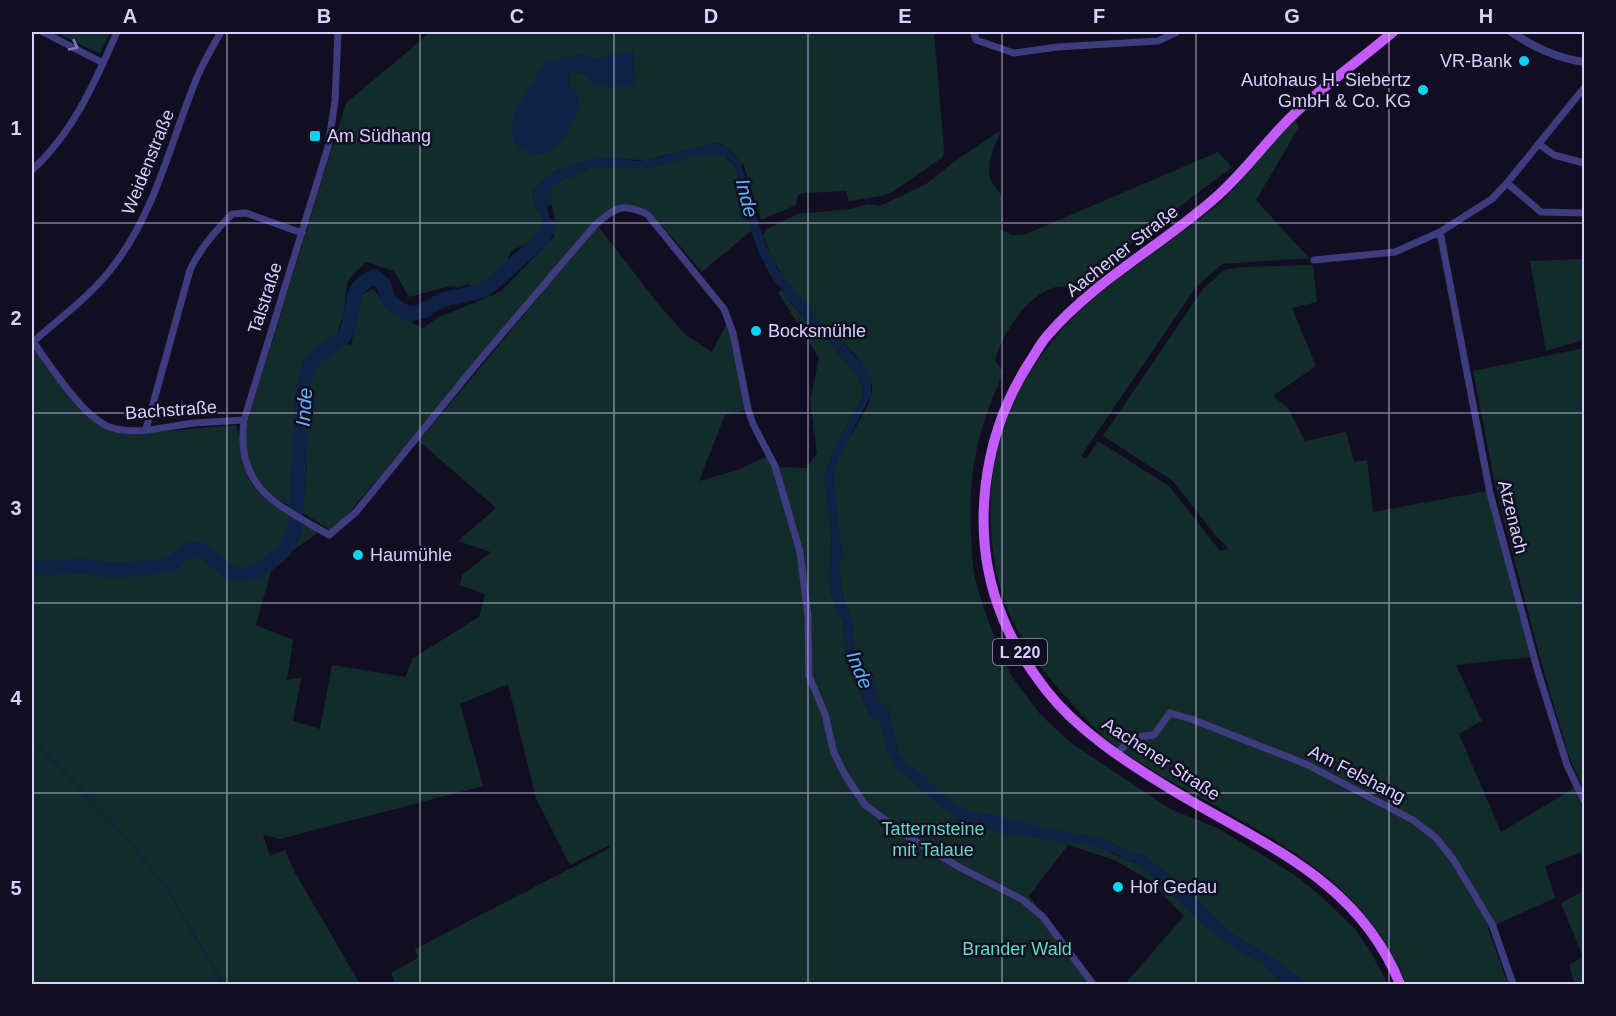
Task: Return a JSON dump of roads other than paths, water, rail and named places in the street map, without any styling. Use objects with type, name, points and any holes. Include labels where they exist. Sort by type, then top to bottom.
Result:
[{"type":"main road","name":"Aachener Straße","points":[[1387,33],[1292,116],[1219,195],[1079,302],[1045,338],[1019,379],[1002,415],[990,455],[984,520],[992,583],[1002,616],[1016,646],[1047,691],[1089,733],[1116,753],[1170,789],[1268,844],[1310,872],[1348,903],[1382,948],[1400,984]]},
{"type":"street","points":[[43,32],[103,63]]},
{"type":"street","points":[[32,170],[58,142],[74,120],[117,32]]},
{"type":"street","name":"Weidenstraße","points":[[32,341],[90,292],[116,264],[138,228],[155,192],[195,82],[221,32]]},
{"type":"street","name":"Talstraße","points":[[338,32],[335,102],[328,147],[244,420],[243,451],[250,475],[264,492],[329,535],[363,502],[479,360],[595,225],[609,212],[623,207],[636,208],[648,215],[724,309],[734,333],[748,409],[753,424],[775,466],[800,552],[808,617],[810,676],[825,714],[834,753],[845,775],[866,805],[910,837],[959,867],[1023,900],[1043,917],[1093,984]]},
{"type":"street","points":[[975,32],[976,40],[1014,53],[1057,47],[1158,41],[1177,32]]},
{"type":"street","points":[[1511,32],[1534,47],[1560,57],[1584,62]]},
{"type":"street","points":[[1314,260],[1395,252],[1440,232],[1492,199],[1584,88]]},
{"type":"street","points":[[1539,144],[1554,155],[1584,163]]},
{"type":"street","points":[[1507,183],[1541,212],[1584,213]]},
{"type":"street","points":[[146,429],[190,270],[225,220],[232,214],[246,213],[302,233]]},
{"type":"street","name":"Atzenach","points":[[1440,232],[1490,493],[1538,672],[1567,765],[1584,801]]},
{"type":"street","name":"Bachstraße","points":[[32,341],[71,393],[96,419],[118,429],[146,429],[244,420]]},
{"type":"street","name":"Am Felshang","points":[[1116,753],[1134,736],[1154,735],[1170,713],[1306,764],[1413,820],[1436,838],[1453,859],[1492,924],[1513,984]]},
{"type":"water","points":[[633,51],[635,87],[594,87],[584,73],[571,71],[569,84],[577,94],[580,108],[562,140],[555,148],[537,154],[522,150],[516,144],[511,128],[515,112],[546,61],[579,54],[599,59]]},
{"type":"water","points":[[716,143],[726,146],[741,164],[756,216],[776,267],[822,324],[864,365],[871,377],[871,395],[840,456],[834,473],[840,545],[844,555],[839,565],[841,589],[853,623],[852,638],[859,664],[866,678],[875,682],[877,698],[889,709],[894,741],[898,744],[898,751],[905,761],[944,796],[968,811],[1049,829],[1099,837],[1130,852],[1143,855],[1174,879],[1232,934],[1282,964],[1306,984],[1286,984],[1264,964],[1218,937],[1160,881],[1137,863],[1084,844],[998,833],[966,821],[963,822],[954,818],[897,768],[887,749],[880,723],[870,716],[856,679],[850,672],[843,621],[834,604],[829,577],[832,534],[824,476],[837,443],[862,397],[863,387],[858,377],[828,341],[821,337],[790,301],[785,299],[786,293],[773,278],[757,246],[749,224],[739,175],[731,161],[725,156],[694,156],[645,168],[590,168],[565,178],[552,187],[550,195],[552,206],[547,208],[552,231],[543,245],[538,238],[543,231],[544,224],[534,198],[535,191],[539,184],[555,172],[595,159],[616,158],[640,161]]},
{"type":"waterway","name":"Inde","points":[[32,569],[84,566],[111,570],[152,568],[174,563],[183,553],[191,549],[199,550],[228,571],[241,575],[255,571],[275,559],[289,543],[295,529],[303,389],[307,372],[315,357],[344,336],[359,288],[375,277],[384,285],[388,299],[398,309],[410,314],[423,311],[442,300],[482,291],[543,238],[549,226]]},
{"type":"waterway","points":[[32,739],[126,837],[166,887],[223,984]]},
{"type":"place","name":"VR-Bank","points":[[1524,61]]},
{"type":"place","name":"Autohaus H. Siebertz GmbH & Co. KG","points":[[1423,90]]},
{"type":"place","name":"Am Südhang","points":[[315,136]]},
{"type":"place","name":"Bocksmühle","points":[[756,331]]},
{"type":"place","name":"Haumühle","points":[[358,555]]},
{"type":"place","name":"Hof Gedau","points":[[1118,887]]},
{"type":"park label","name":"Tatternsteine mit Talaue","points":[[933,839]]},
{"type":"park label","name":"Brander Wald","points":[[1017,949]]}]
